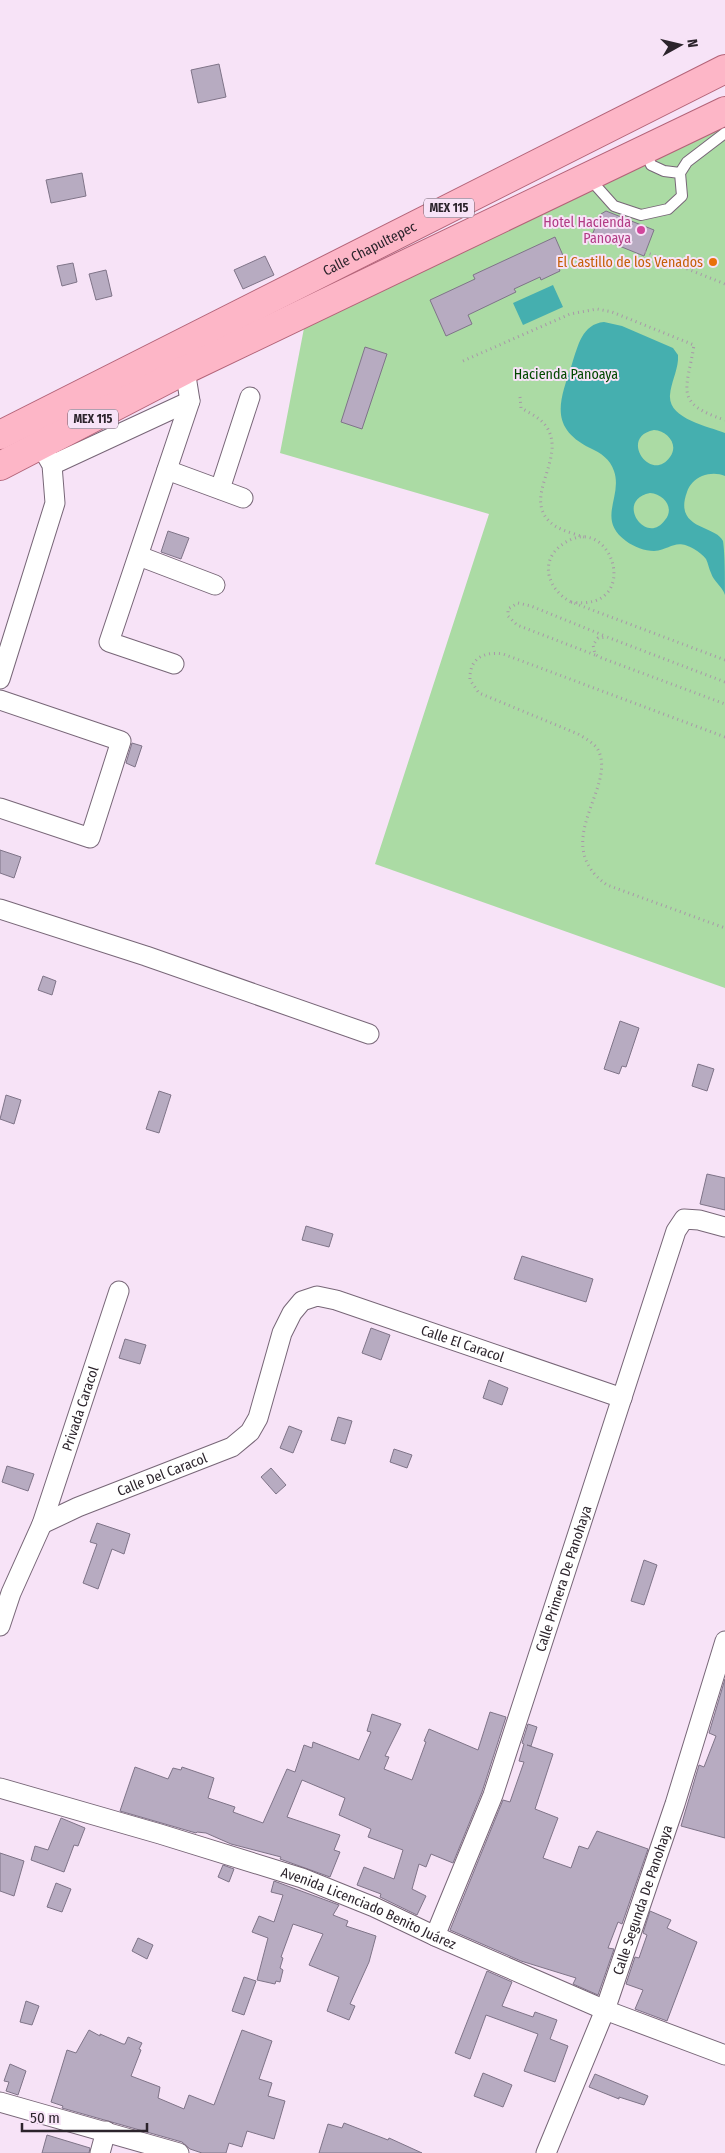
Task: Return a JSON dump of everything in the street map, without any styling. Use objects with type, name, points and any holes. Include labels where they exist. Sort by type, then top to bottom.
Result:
[{"type":"main road","name":"Calle Chapultepec","points":[[179,359],[725,69]]},
{"type":"main road","name":"Calle Chapultepec","points":[[179,359],[588,177],[725,111]]},
{"type":"main road","name":"MEX 115","points":[[0,435],[179,359]]},
{"type":"main road","name":"MEX 115","points":[[0,466],[46,456],[179,359]]},
{"type":"street","points":[[174,664],[109,642],[190,402],[179,359]]},
{"type":"street","points":[[220,489],[250,396]]},
{"type":"street","points":[[0,679],[55,503],[46,456],[190,402]]},
{"type":"street","points":[[167,470],[243,498]]},
{"type":"street","points":[[138,556],[215,585]]},
{"type":"street","points":[[0,700],[121,741],[90,838],[0,808]]},
{"type":"street","points":[[0,909],[146,956],[369,1034]]},
{"type":"street","name":"Calle Primera De Panohaya","points":[[435,1936],[493,1795],[676,1231],[684,1219],[699,1220],[725,1227]]},
{"type":"street","name":"Privada Caracol","points":[[42,1524],[120,1291]]},
{"type":"street","name":"Calle El Caracol","points":[[302,1300],[317,1296],[336,1300],[622,1398]]},
{"type":"street","name":"Calle Del Caracol","points":[[42,1524],[78,1507],[232,1447],[250,1432],[258,1418],[282,1333],[292,1313],[302,1300]]},
{"type":"street","points":[[0,1626],[11,1593],[42,1524]]},
{"type":"street","name":"Calle Segunda De Panohaya","points":[[546,2153],[605,2010],[675,1804],[725,1641]]},
{"type":"street","name":"Avenida Licenciado Benito Juárez","points":[[0,1788],[160,1834],[302,1878],[374,1907],[435,1936],[605,2010],[725,2055]]},
{"type":"street","points":[[0,2102],[180,2153]]},
{"type":"street","points":[[100,2153],[106,2131]]},
{"type":"lane","points":[[588,177],[614,206],[641,215],[668,209],[682,196],[680,173],[687,162],[725,133]]},
{"type":"lane","points":[[646,149],[651,165],[664,171],[680,173]]},
{"type":"path","points":[[645,252],[725,284]]},
{"type":"path","points":[[463,361],[570,314],[597,309],[612,312],[694,345],[687,392],[690,401],[698,410],[725,420]]},
{"type":"path","points":[[520,398],[521,408],[542,421],[550,433],[552,441],[551,458],[540,492],[539,504],[541,510],[555,526],[597,541],[611,556],[614,576],[610,587],[603,596],[594,602],[582,604],[571,602]]},
{"type":"path","points":[[587,538],[567,541],[558,547],[552,555],[549,566],[549,578],[553,588],[561,597],[725,660]]},
{"type":"path","points":[[725,682],[531,606],[518,604],[508,609],[508,616],[517,626],[725,704]]},
{"type":"path","points":[[599,657],[594,651],[593,645],[596,639],[604,636],[613,639]]},
{"type":"path","points":[[725,737],[503,654],[485,653],[478,656],[471,666],[470,680],[479,693],[578,734],[593,743],[597,749],[602,770],[584,828],[583,844],[586,860],[594,874],[607,885],[725,928]]},
{"type":"green space","name":"Hacienda Panoaya","points":[[725,121],[725,988],[375,864],[489,514],[280,453],[305,323]]},
{"type":"shaded area","points":[[553,285],[563,307],[523,325],[513,303]]},
{"type":"shaded area","points":[[604,322],[622,326],[673,348],[678,355],[670,395],[671,403],[675,410],[690,420],[725,433],[725,476],[711,474],[697,479],[688,489],[684,504],[690,520],[719,536],[723,541],[725,595],[712,576],[706,559],[694,549],[678,544],[660,550],[647,550],[629,543],[617,533],[611,516],[616,481],[614,471],[608,460],[577,440],[568,431],[563,422],[561,401],[576,350],[586,331]],"holes":[[[654,430],[664,433],[673,443],[670,457],[662,464],[654,465],[647,462],[641,456],[638,449],[639,441],[644,434]],[[650,493],[664,499],[669,511],[665,520],[657,527],[650,528],[642,525],[634,512],[634,504],[640,497]]]},
{"type":"building","points":[[219,64],[226,97],[198,103],[191,70]]},
{"type":"building","points":[[82,173],[86,196],[51,203],[46,180]]},
{"type":"building","points":[[606,211],[654,230],[644,256],[592,235],[601,214]]},
{"type":"building","points":[[555,237],[565,260],[557,264],[560,271],[541,280],[540,277],[514,289],[516,292],[468,315],[472,324],[446,336],[430,300],[475,279],[473,275]]},
{"type":"building","points":[[265,256],[274,275],[243,289],[234,270]]},
{"type":"building","points":[[73,263],[77,282],[62,286],[57,266]]},
{"type":"building","points":[[106,270],[112,296],[96,300],[89,274]]},
{"type":"building","points":[[365,347],[387,354],[362,429],[341,422]]},
{"type":"building","points":[[168,531],[189,538],[181,559],[161,552]]},
{"type":"building","points":[[132,743],[142,746],[135,767],[126,763]]},
{"type":"building","points":[[0,850],[21,857],[14,878],[0,873]]},
{"type":"building","points":[[43,976],[56,981],[52,995],[38,990]]},
{"type":"building","points":[[620,1021],[639,1028],[626,1067],[622,1066],[619,1074],[604,1069]]},
{"type":"building","points":[[698,1064],[714,1069],[707,1091],[692,1086]]},
{"type":"building","points":[[159,1091],[171,1095],[159,1133],[146,1129]]},
{"type":"building","points":[[6,1095],[21,1100],[14,1124],[0,1119]]},
{"type":"building","points":[[707,1174],[725,1178],[725,1210],[700,1204]]},
{"type":"building","points":[[306,1226],[333,1234],[329,1247],[302,1240]]},
{"type":"building","points":[[522,1256],[593,1279],[586,1302],[514,1279]]},
{"type":"building","points":[[371,1328],[390,1335],[381,1360],[362,1353]]},
{"type":"building","points":[[125,1339],[146,1345],[140,1364],[119,1358]]},
{"type":"building","points":[[489,1380],[508,1388],[502,1405],[483,1398]]},
{"type":"building","points":[[338,1417],[352,1421],[345,1444],[331,1440]]},
{"type":"building","points":[[289,1426],[302,1431],[293,1453],[280,1448]]},
{"type":"building","points":[[394,1449],[412,1455],[407,1468],[390,1462]]},
{"type":"building","points":[[7,1466],[34,1474],[28,1491],[2,1482]]},
{"type":"building","points":[[271,1468],[286,1485],[276,1494],[261,1477]]},
{"type":"building","points":[[97,1523],[130,1534],[124,1554],[112,1549],[98,1589],[83,1583],[97,1544],[90,1542]]},
{"type":"building","points":[[644,1560],[657,1565],[644,1605],[631,1601]]},
{"type":"building","points":[[725,1679],[725,1838],[681,1826],[699,1765],[704,1767],[716,1736],[709,1733]]},
{"type":"building","points":[[490,1712],[506,1717],[482,1792],[453,1863],[431,1854],[426,1867],[419,1864],[412,1889],[426,1896],[417,1915],[380,1897],[381,1894],[357,1885],[364,1867],[394,1879],[403,1850],[368,1837],[371,1829],[339,1815],[345,1798],[302,1780],[287,1817],[340,1835],[334,1850],[340,1852],[330,1877],[280,1859],[281,1857],[231,1844],[206,1833],[196,1833],[120,1811],[135,1767],[168,1779],[173,1768],[181,1770],[182,1767],[214,1778],[208,1798],[235,1807],[233,1812],[263,1823],[287,1769],[295,1772],[304,1745],[312,1748],[313,1742],[359,1760],[371,1732],[367,1731],[372,1714],[401,1724],[385,1756],[389,1757],[384,1769],[412,1780],[429,1729],[478,1750]]},
{"type":"building","points":[[528,1724],[537,1727],[531,1746],[527,1745],[553,1754],[535,1809],[558,1818],[543,1858],[571,1868],[579,1846],[588,1849],[597,1831],[648,1849],[622,1924],[618,1922],[608,1948],[614,1949],[598,1995],[573,1984],[576,1978],[521,1961],[450,1930],[503,1800],[510,1802],[524,1762],[519,1761]]},
{"type":"building","points":[[61,1818],[85,1828],[78,1846],[74,1845],[64,1872],[31,1860],[35,1846],[48,1850]]},
{"type":"building","points":[[0,1853],[24,1861],[14,1896],[0,1891]]},
{"type":"building","points":[[223,1865],[234,1869],[229,1882],[218,1877]]},
{"type":"building","points":[[274,1881],[339,1905],[333,1915],[348,1921],[346,1926],[376,1936],[369,1962],[350,2004],[355,2006],[349,2020],[327,2011],[339,1977],[309,1965],[323,1934],[293,1924],[281,1957],[283,1958],[280,1968],[283,1970],[280,1982],[276,1981],[275,1984],[257,1980],[268,1938],[252,1932],[259,1916],[274,1922],[283,1895],[271,1892]]},
{"type":"building","points":[[56,1883],[71,1889],[62,1912],[47,1907]]},
{"type":"building","points":[[650,1911],[671,1920],[667,1928],[697,1942],[667,2021],[635,2009],[643,1990],[626,1984],[635,1957],[639,1958],[647,1935],[643,1933]]},
{"type":"building","points":[[138,1938],[153,1945],[147,1959],[132,1951]]},
{"type":"building","points":[[487,1971],[512,1982],[502,2006],[533,2017],[535,2012],[557,2020],[550,2039],[568,2046],[555,2082],[524,2071],[538,2034],[486,2015],[470,2059],[455,2053]]},
{"type":"building","points":[[244,1977],[256,1981],[244,2015],[232,2011]]},
{"type":"building","points":[[26,2001],[39,2006],[32,2025],[20,2022]]},
{"type":"building","points":[[89,2030],[123,2044],[125,2044],[128,2037],[142,2043],[131,2076],[160,2087],[158,2098],[184,2109],[189,2095],[214,2105],[242,2030],[272,2041],[259,2079],[272,2083],[268,2096],[285,2101],[274,2139],[247,2131],[242,2147],[229,2143],[226,2153],[202,2153],[190,2149],[182,2142],[62,2108],[63,2106],[51,2102],[67,2050],[76,2053]]},
{"type":"building","points":[[10,2064],[26,2071],[18,2095],[6,2091],[9,2082],[4,2081]]},
{"type":"building","points":[[483,2073],[512,2085],[503,2107],[474,2096]]},
{"type":"building","points":[[595,2074],[648,2096],[644,2105],[619,2097],[619,2099],[589,2087]]},
{"type":"building","points":[[344,2123],[388,2140],[389,2138],[422,2153],[319,2153],[328,2124],[342,2128]]},
{"type":"building","points":[[47,2135],[90,2148],[89,2153],[42,2153]]},
{"type":"place","name":"Hotel Hacienda Panoaya","points":[[641,230]]},
{"type":"place","name":"El Castillo de los Venados","points":[[713,262]]}]
